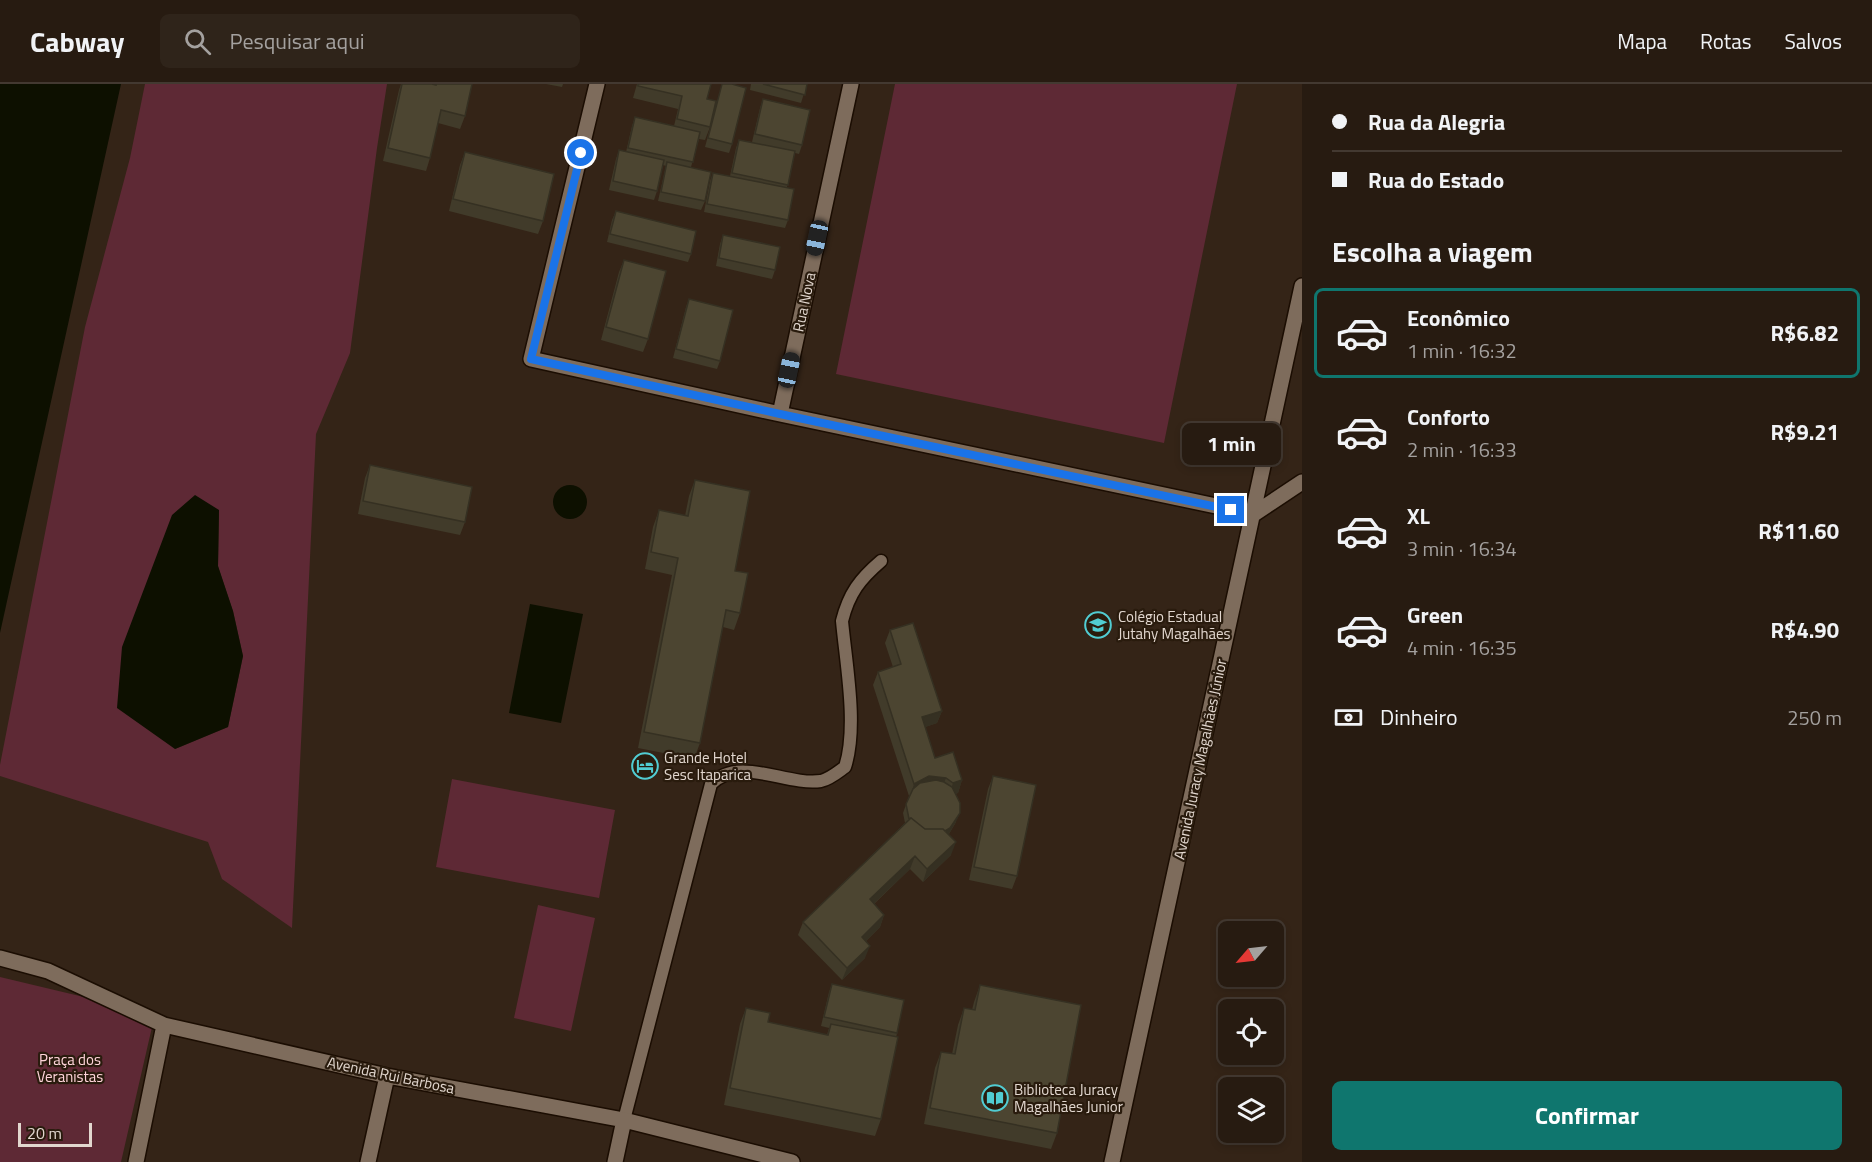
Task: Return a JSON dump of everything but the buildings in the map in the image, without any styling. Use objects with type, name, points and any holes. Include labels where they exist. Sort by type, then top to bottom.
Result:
[{"type":"street","points":[[597,84],[531,359],[1254,514],[1302,482]]},
{"type":"street","name":"Rua Nova","points":[[780,414],[850,84]]},
{"type":"street","name":"Avenida Juracy Magalhães Júnior","points":[[1112,1162],[1302,286]]},
{"type":"street","name":"Avenida Rui Barbosa","points":[[0,958],[48,971],[164,1025],[387,1076],[624,1120],[792,1162]]},
{"type":"street","points":[[136,1162],[164,1025]]},
{"type":"street","points":[[368,1162],[387,1076]]},
{"type":"street","points":[[615,1162],[624,1120]]},
{"type":"lane","points":[[624,1120],[711,784],[726,774],[734,772],[750,772],[810,781],[823,780],[845,767],[850,752],[852,729],[842,621],[845,608],[863,576],[881,561]]},
{"type":"green space","points":[[145,84],[387,84],[350,353],[316,434],[292,928],[222,879],[208,842],[0,776],[0,765],[85,327],[130,158]],"holes":[[[219,511],[218,566],[233,611],[243,656],[228,727],[175,749]]]},
{"type":"green space","points":[[895,84],[1237,84],[1164,443],[836,374]]},
{"type":"green space","points":[[452,779],[615,810],[599,898],[436,867]]},
{"type":"green space","points":[[538,905],[595,918],[571,1031],[514,1018]]},
{"type":"green space","name":"Praça dos Veranistas","points":[[0,977],[155,1014],[121,1162],[0,1162]]},
{"type":"shaded area","points":[[0,84],[121,84],[0,633]]},
{"type":"shaded area","points":[[570,485],[582,490],[587,502],[582,514],[570,519],[558,514],[553,502],[558,490]]},
{"type":"shaded area","points":[[195,495],[219,510],[218,566],[233,611],[243,656],[228,727],[175,749],[117,708],[122,647],[172,515]]},
{"type":"shaded area","points":[[530,604],[583,614],[561,723],[509,713]]},
{"type":"place","name":"Colégio Estadual Jutahy Magalhães","points":[[1098,625]]},
{"type":"place","name":"Grande Hotel Sesc Itaparica","points":[[645,766]]},
{"type":"place","name":"Biblioteca Juracy Magalhães Junior","points":[[995,1098]]},
{"type":"route","points":[[581,153],[531,359],[1231,510]]}]
